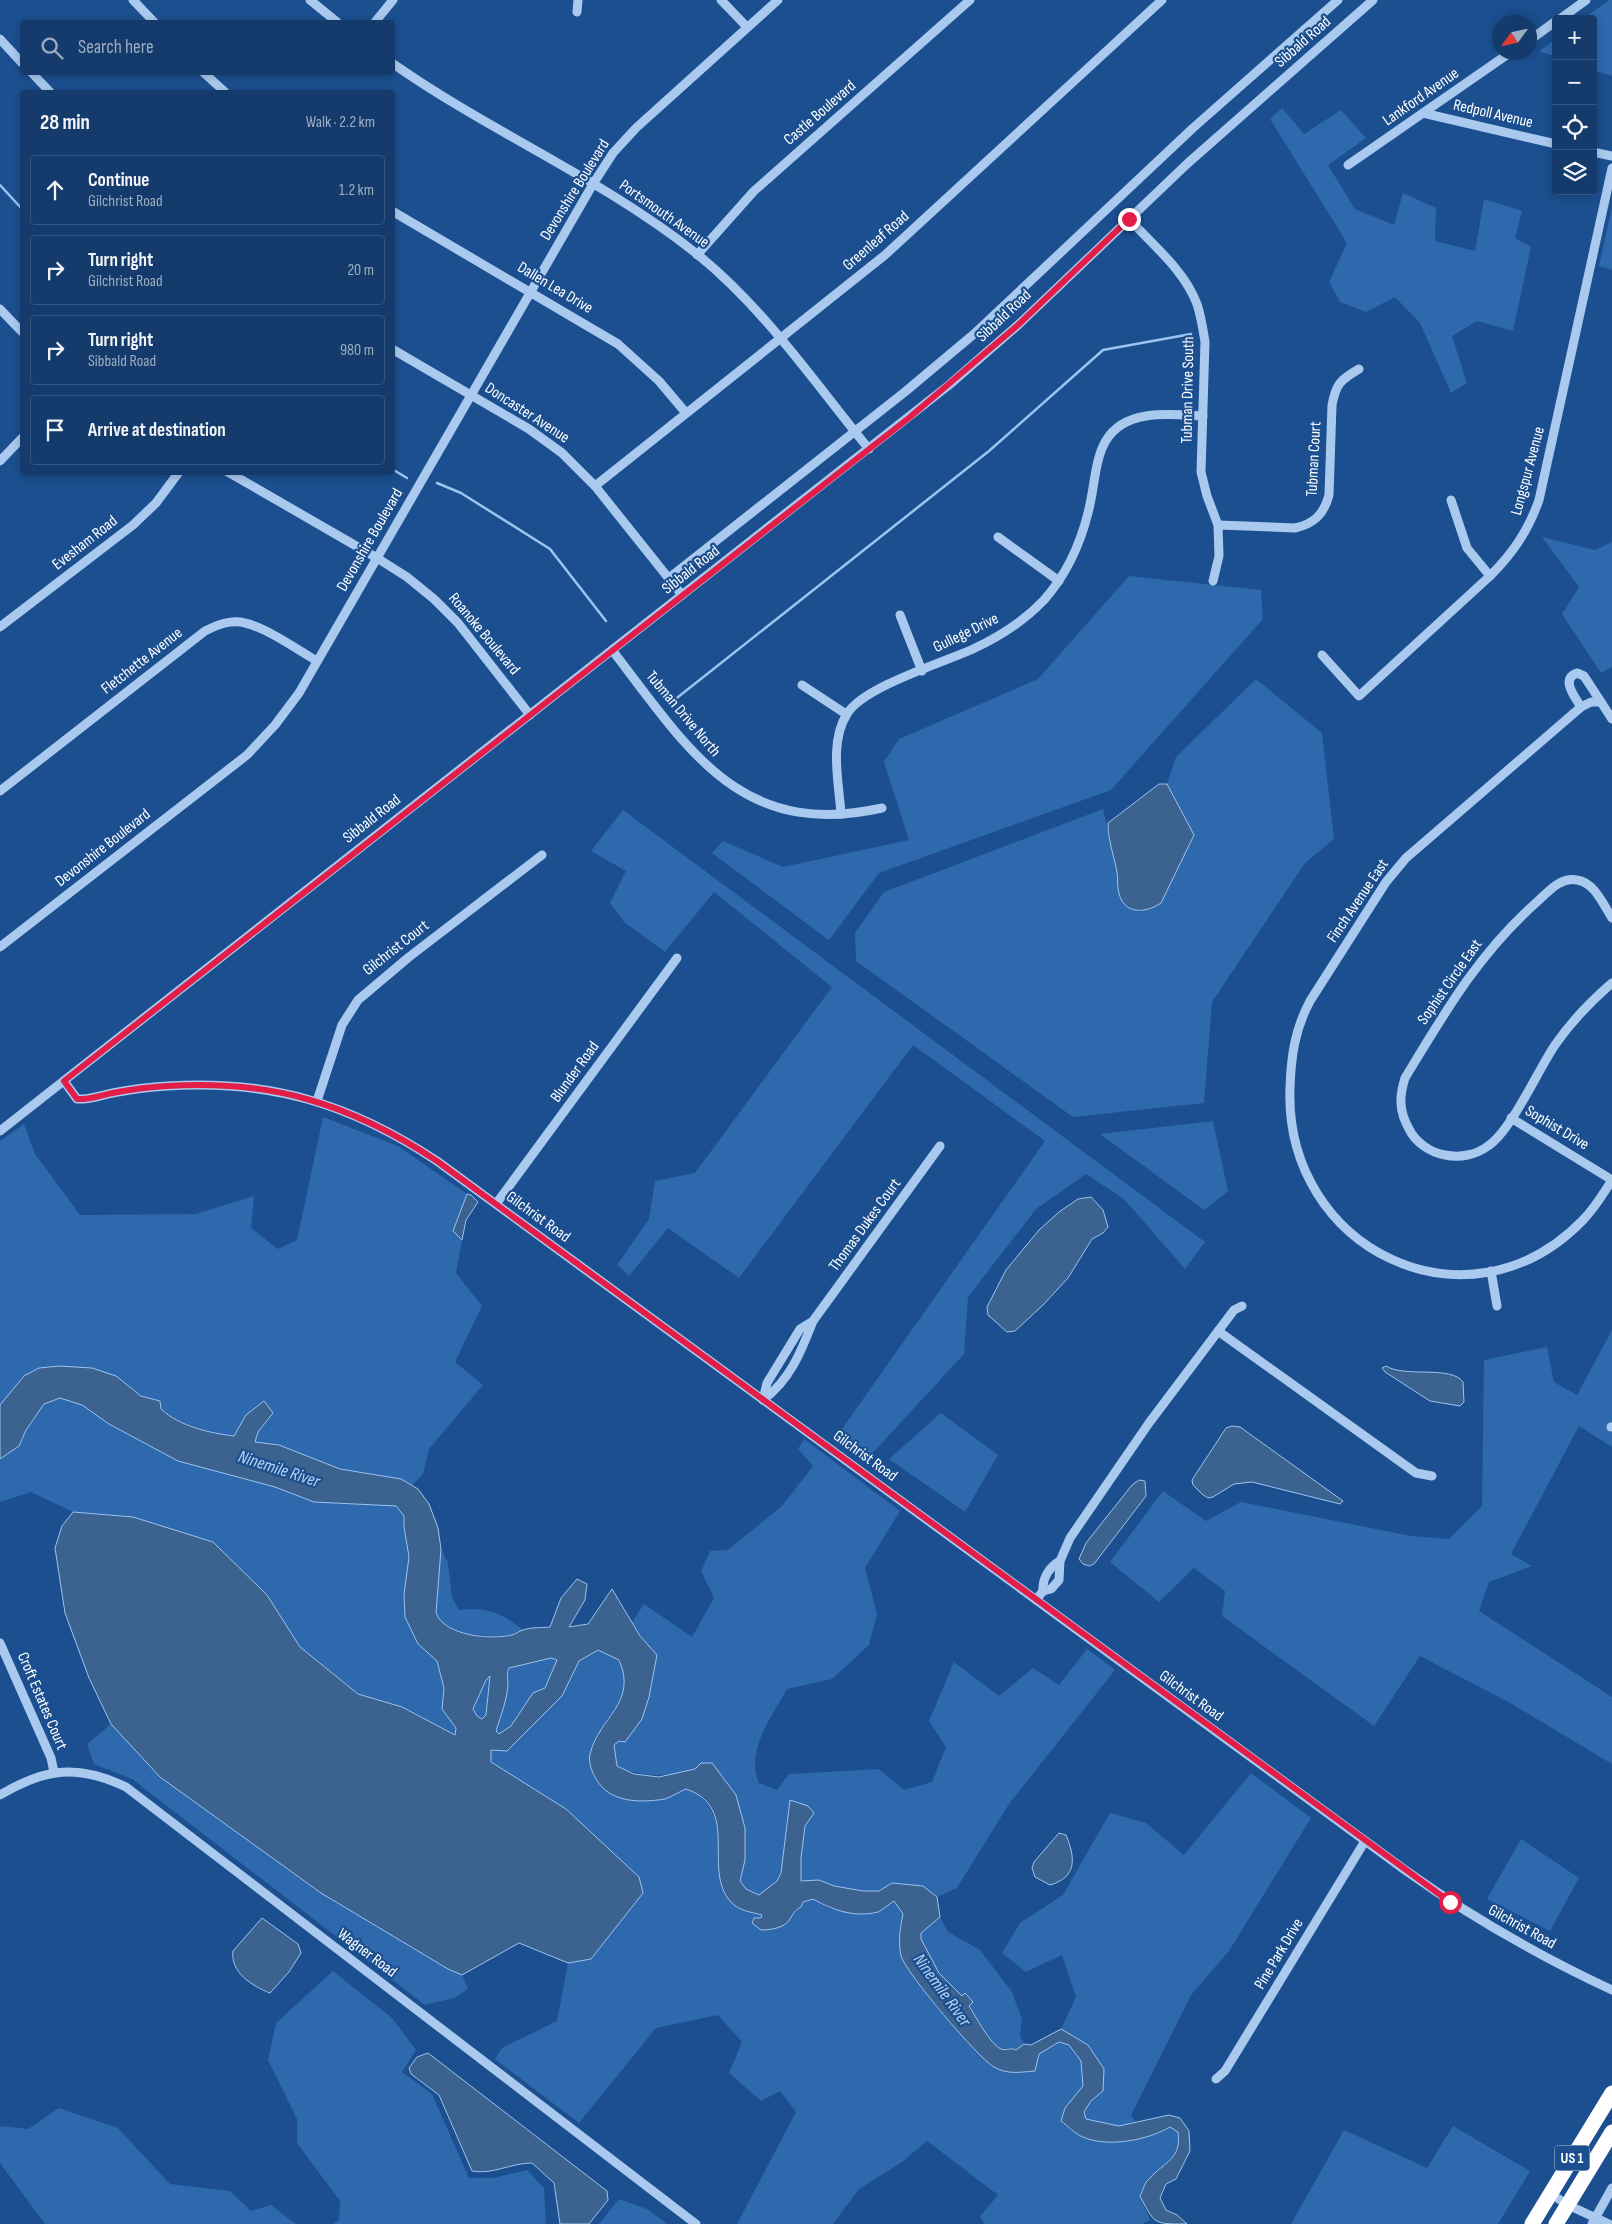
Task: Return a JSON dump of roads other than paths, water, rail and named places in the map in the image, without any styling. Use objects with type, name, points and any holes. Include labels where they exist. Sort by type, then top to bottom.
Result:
[{"type":"highway","name":"US 1","points":[[1532,2224],[1612,2092]]},
{"type":"highway","name":"US 1","points":[[1556,2224],[1612,2132]]},
{"type":"street","points":[[133,0],[152,20]]},
{"type":"street","points":[[310,0],[335,20]]},
{"type":"street","points":[[377,20],[393,0]]},
{"type":"street","points":[[577,12],[578,0]]},
{"type":"street","points":[[721,0],[747,27]]},
{"type":"street","name":"Devonshire Boulevard","points":[[0,947],[247,755],[275,725],[299,694],[593,184],[613,153],[636,128],[778,0]]},
{"type":"street","name":"Castle Boulevard","points":[[697,254],[754,191],[970,0]]},
{"type":"street","name":"Greenleaf Road","points":[[595,486],[886,255],[1162,0]]},
{"type":"street","points":[[668,578],[974,334],[1193,128],[1338,0]]},
{"type":"street","name":"Sibbald Road","points":[[0,1131],[869,449],[982,357],[1203,150],[1373,0]]},
{"type":"street","points":[[1565,15],[1586,0]]},
{"type":"street","points":[[1537,35],[1552,24]]},
{"type":"street","points":[[0,39],[20,61]]},
{"type":"street","name":"Lankford Avenue","points":[[1348,165],[1500,60]]},
{"type":"street","name":"Portsmouth Avenue","points":[[395,65],[429,89],[647,217],[697,254],[726,280],[781,338],[869,449]]},
{"type":"street","points":[[34,75],[48,90]]},
{"type":"street","points":[[206,75],[223,90]]},
{"type":"street","name":"Redpoll Avenue","points":[[1424,114],[1552,143]]},
{"type":"street","points":[[1597,153],[1612,156]]},
{"type":"street","name":"Longspur Avenue","points":[[1322,655],[1359,696],[1490,576],[1508,558],[1521,540],[1531,522],[1539,500],[1612,168]]},
{"type":"street","name":"Dallen Lea Drive","points":[[395,213],[531,291],[618,344],[659,381],[686,413]]},
{"type":"street","name":"Tubman Drive South","points":[[1129,219],[1179,273],[1196,304],[1205,342],[1201,472],[1203,485],[1218,525],[1219,556],[1213,581]]},
{"type":"street","points":[[0,309],[20,330]]},
{"type":"street","name":"Doncaster Avenue","points":[[395,352],[544,438],[576,465],[595,486],[682,596]]},
{"type":"street","name":"Tubman Court","points":[[1218,525],[1295,528],[1304,526],[1317,519],[1327,504],[1329,495],[1334,392],[1341,380],[1359,369]]},
{"type":"street","name":"Gullege Drive","points":[[846,714],[855,703],[865,696],[975,648],[1014,626],[1044,599],[1072,560],[1082,533],[1092,495],[1098,456],[1102,445],[1119,427],[1145,416],[1203,416]]},
{"type":"street","points":[[0,462],[20,440]]},
{"type":"street","name":"Evesham Road","points":[[0,627],[132,525],[156,504],[177,475]]},
{"type":"street","name":"Roanoke Boulevard","points":[[233,475],[377,558],[406,577],[434,599],[458,623],[530,715]]},
{"type":"street","points":[[1451,500],[1467,548],[1490,576]]},
{"type":"street","points":[[998,536],[1059,580]]},
{"type":"street","points":[[900,615],[922,670]]},
{"type":"street","name":"Fletchette Avenue","points":[[0,791],[205,631],[218,624],[244,622],[257,627],[318,661]]},
{"type":"street","name":"Tubman Drive North","points":[[612,650],[685,744],[708,768],[753,798],[789,810],[814,814],[857,814],[882,808]]},
{"type":"street","points":[[1581,707],[1569,687],[1569,680],[1572,675],[1577,673],[1584,676],[1596,702],[1612,719]]},
{"type":"street","points":[[802,685],[846,714],[837,746],[841,814]]},
{"type":"street","name":"Finch Avenue East","points":[[1596,702],[1581,707],[1420,844],[1386,882],[1310,1000],[1302,1017],[1292,1049],[1289,1102],[1291,1128],[1305,1175],[1329,1212],[1354,1237],[1387,1257],[1423,1270],[1458,1274],[1491,1271],[1504,1268],[1536,1254],[1567,1235],[1583,1220],[1597,1204],[1612,1180]]},
{"type":"street","name":"Gilchrist Court","points":[[318,1101],[342,1025],[358,1000],[408,957],[542,855]]},
{"type":"street","name":"Sophist Circle East","points":[[1511,1118],[1489,1146],[1478,1152],[1454,1157],[1430,1150],[1411,1133],[1400,1105],[1400,1094],[1405,1078],[1461,987],[1481,960],[1521,916],[1556,884],[1565,880],[1575,879],[1590,886],[1612,918]]},
{"type":"street","name":"Blunder Road","points":[[496,1204],[677,958]]},
{"type":"street","points":[[1511,1118],[1556,1043],[1596,997],[1612,983]]},
{"type":"street","name":"Gilchrist Road","points":[[64,1081],[77,1099],[84,1100],[119,1092],[189,1084],[278,1092],[318,1101],[357,1116],[405,1140],[496,1204],[1450,1902],[1572,1971],[1612,1990]]},
{"type":"street","name":"Sophist Drive","points":[[1511,1118],[1612,1180]]},
{"type":"street","name":"Thomas Dukes Court","points":[[763,1400],[776,1390],[789,1374],[801,1354],[813,1321],[940,1146]]},
{"type":"street","points":[[1491,1271],[1497,1306]]},
{"type":"street","points":[[1036,1600],[1043,1590],[1051,1589],[1058,1580],[1060,1561],[1070,1538],[1138,1440],[1234,1310],[1242,1306]]},
{"type":"street","name":"Thomas Dukes Court","points":[[763,1400],[767,1383],[790,1344],[800,1329],[813,1321]]},
{"type":"street","points":[[1218,1331],[1416,1473],[1432,1476]]},
{"type":"street","name":"Croft Estates Court","points":[[0,1643],[51,1758],[54,1772]]},
{"type":"street","name":"Wagner Road","points":[[0,1795],[36,1777],[54,1772],[73,1771],[98,1775],[134,1792],[696,2224]]},
{"type":"street","name":"Pine Park Drive","points":[[1216,2079],[1225,2071],[1365,1841]]},
{"type":"street","points":[[1594,2221],[1612,2188]]},
{"type":"street","points":[[1551,2194],[1594,2221],[1609,2224]]},
{"type":"water","points":[[1159,784],[1167,784],[1194,835],[1161,903],[1147,909],[1134,910],[1123,903],[1120,897],[1108,823]]},
{"type":"water","points":[[467,1194],[471,1195],[478,1202],[466,1220],[462,1240],[453,1231]]},
{"type":"water","points":[[1091,1197],[1103,1210],[1108,1227],[1103,1233],[1092,1239],[1068,1278],[1043,1305],[1015,1331],[1007,1332],[988,1315],[987,1307],[1006,1270],[1039,1230],[1059,1212],[1078,1199]]},
{"type":"water","name":"Ninemile River","points":[[59,1366],[92,1368],[116,1376],[141,1396],[160,1401],[161,1409],[176,1420],[195,1428],[224,1435],[234,1436],[246,1415],[264,1401],[273,1413],[258,1432],[255,1442],[279,1445],[340,1469],[401,1479],[418,1489],[429,1504],[438,1528],[441,1549],[436,1613],[441,1621],[458,1631],[492,1637],[513,1635],[526,1629],[550,1627],[561,1598],[577,1579],[587,1584],[585,1600],[569,1627],[588,1624],[612,1589],[640,1636],[657,1655],[649,1697],[642,1719],[625,1742],[619,1741],[614,1745],[617,1766],[634,1774],[659,1777],[695,1769],[701,1763],[712,1763],[736,1795],[745,1828],[745,1860],[740,1881],[746,1889],[759,1895],[777,1881],[781,1873],[790,1800],[808,1806],[814,1813],[805,1826],[801,1858],[801,1881],[819,1880],[834,1886],[863,1891],[879,1891],[892,1883],[923,1886],[937,1897],[940,1917],[921,1933],[921,1939],[939,1973],[962,1996],[965,1993],[973,2002],[969,2006],[992,2042],[1001,2049],[1016,2050],[1024,2044],[1031,2045],[1061,2029],[1088,2045],[1104,2069],[1103,2091],[1091,2101],[1084,2112],[1086,2119],[1119,2126],[1169,2115],[1180,2118],[1189,2131],[1190,2151],[1176,2179],[1166,2184],[1160,2198],[1166,2210],[1177,2215],[1187,2224],[1161,2223],[1152,2217],[1140,2196],[1147,2181],[1175,2154],[1179,2141],[1178,2132],[1170,2127],[1151,2136],[1116,2142],[1093,2140],[1077,2134],[1061,2121],[1065,2108],[1083,2086],[1081,2061],[1069,2045],[1059,2042],[1039,2054],[1035,2071],[1014,2072],[999,2070],[994,2067],[973,2048],[943,2015],[906,1965],[901,1956],[900,1945],[903,1914],[894,1901],[878,1912],[861,1914],[836,1910],[813,1899],[803,1902],[801,1907],[795,1911],[785,1925],[761,1930],[752,1923],[754,1918],[761,1918],[762,1915],[745,1911],[738,1907],[731,1902],[723,1889],[719,1874],[717,1825],[712,1810],[703,1798],[686,1789],[665,1799],[646,1801],[626,1800],[609,1793],[602,1787],[592,1770],[590,1754],[601,1730],[621,1699],[624,1688],[624,1675],[619,1660],[598,1650],[579,1661],[562,1696],[507,1751],[491,1750],[491,1762],[566,1809],[639,1877],[643,1893],[591,1959],[568,1963],[519,1943],[462,1975],[448,1969],[321,1893],[160,1777],[111,1724],[89,1678],[65,1613],[55,1548],[62,1526],[73,1512],[133,1517],[213,1542],[267,1595],[300,1647],[358,1694],[402,1707],[455,1735],[456,1728],[442,1709],[444,1688],[437,1661],[418,1644],[405,1617],[404,1594],[409,1557],[404,1516],[396,1506],[314,1502],[275,1487],[178,1461],[109,1424],[82,1405],[60,1398],[44,1404],[26,1430],[19,1446],[0,1459],[0,1405],[24,1376],[39,1368]],"holes":[[[551,1658],[557,1660],[545,1688],[533,1693],[511,1726],[499,1734],[496,1731],[504,1708],[509,1668]],[[490,1676],[486,1715],[482,1719],[477,1716],[473,1709],[486,1680]]]},
{"type":"water","points":[[1386,1366],[1404,1371],[1449,1374],[1457,1377],[1463,1382],[1464,1402],[1460,1406],[1430,1401],[1385,1372],[1382,1368]]},
{"type":"water","points":[[1232,1426],[1240,1427],[1343,1501],[1340,1504],[1252,1482],[1234,1484],[1213,1497],[1208,1498],[1202,1494],[1193,1485],[1192,1480],[1226,1428]]},
{"type":"water","points":[[1139,1480],[1145,1481],[1146,1496],[1094,1564],[1089,1566],[1083,1564],[1079,1559],[1086,1543],[1132,1485]]},
{"type":"water","points":[[1059,1833],[1066,1835],[1071,1851],[1072,1865],[1066,1877],[1050,1885],[1035,1877],[1032,1868],[1034,1862]]},
{"type":"water","points":[[262,1918],[298,1944],[301,1953],[289,1972],[270,1993],[244,1977],[239,1972],[233,1959],[233,1951]]},
{"type":"water","points":[[428,2053],[607,2191],[608,2200],[589,2224],[560,2224],[554,2183],[532,2163],[487,2171],[472,2171],[439,2095],[411,2074],[409,2068],[417,2057]]},
{"type":"waterway","points":[[0,185],[20,207]]},
{"type":"waterway","points":[[673,701],[989,451],[1103,350],[1191,334]]},
{"type":"waterway","points":[[395,471],[407,478]]},
{"type":"waterway","points":[[437,483],[461,493],[550,549],[606,621]]}]
